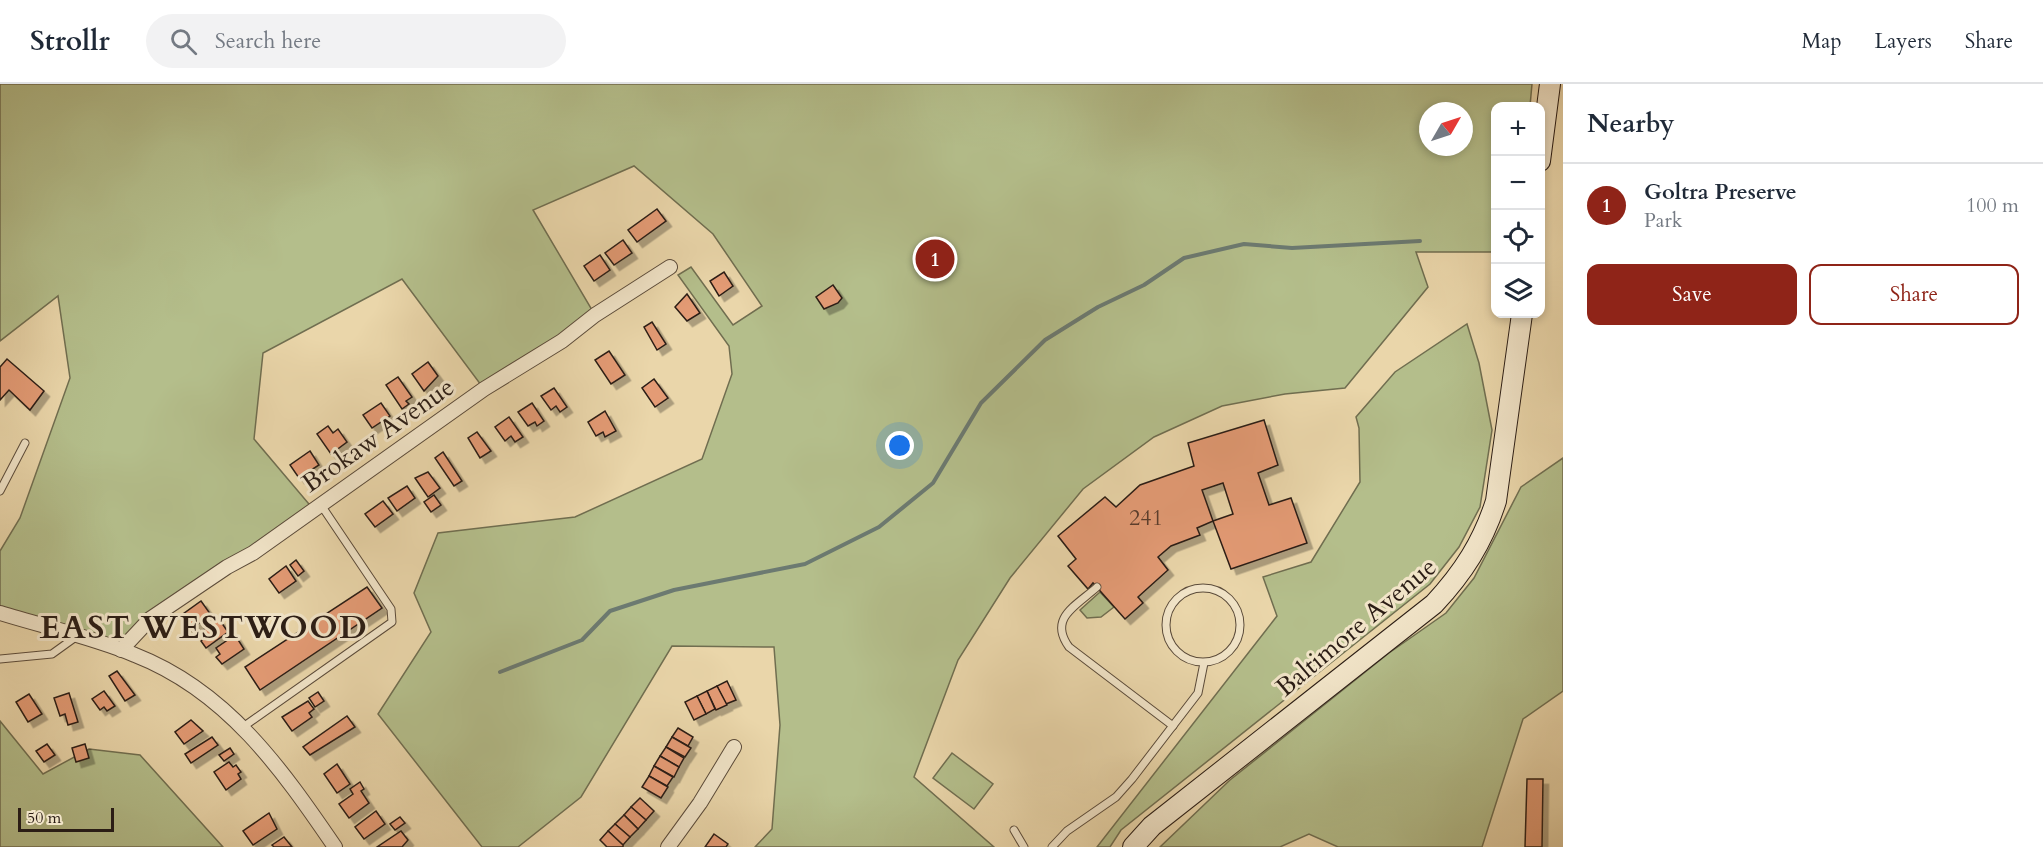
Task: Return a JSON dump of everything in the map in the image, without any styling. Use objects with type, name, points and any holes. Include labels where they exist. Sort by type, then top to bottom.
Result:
[{"type":"street","points":[[1541,156],[1550,84]]},
{"type":"street","name":"Brokaw Avenue","points":[[121,650],[150,619],[321,505],[484,389],[562,341],[595,315],[670,267]]},
{"type":"street","name":"Baltimore Avenue","points":[[1133,847],[1152,826],[1434,604],[1466,567],[1488,525],[1496,501],[1521,318]]},
{"type":"street","points":[[0,613],[136,655],[199,688],[243,727],[291,782],[335,847]]},
{"type":"street","points":[[668,847],[700,803],[734,747]]},
{"type":"lane","points":[[0,491],[25,443]]},
{"type":"lane","points":[[243,727],[392,622],[391,609],[321,505]]},
{"type":"lane","points":[[1096,587],[1064,617],[1060,627],[1060,636],[1069,647],[1173,726]]},
{"type":"lane","points":[[1205,587],[1227,596],[1236,606],[1240,630],[1236,643],[1228,653],[1217,660],[1204,663],[1191,661],[1180,655],[1171,645],[1166,633],[1165,620],[1171,604],[1180,595],[1192,589],[1205,587]]},
{"type":"lane","points":[[0,659],[52,654],[76,636]]},
{"type":"lane","points":[[1052,847],[1067,831],[1116,796],[1198,693],[1204,663]]},
{"type":"lane","points":[[1014,830],[1024,847]]},
{"type":"green space","points":[[0,84],[1532,84],[1530,102],[1491,102],[1491,252],[1416,252],[1428,287],[1345,388],[1285,394],[1222,406],[1154,437],[1083,489],[1010,578],[958,660],[914,777],[994,847],[755,847],[772,829],[780,725],[774,647],[672,646],[581,797],[518,847],[482,847],[378,714],[431,632],[414,593],[438,533],[575,517],[702,459],[732,374],[729,346],[678,275],[691,267],[733,325],[762,306],[713,234],[634,166],[533,210],[595,315],[484,389],[402,279],[263,353],[254,439],[314,510],[227,567],[121,650],[0,613],[0,551],[20,518],[70,378],[58,296],[0,341]]},
{"type":"green space","points":[[1467,324],[1479,363],[1492,430],[1480,507],[1459,547],[1430,584],[1121,830],[1110,847],[1097,847],[1277,616],[1263,577],[1311,562],[1360,482],[1359,428],[1356,417],[1395,372]]},
{"type":"green space","points":[[1563,458],[1563,691],[1523,719],[1482,847],[1338,847],[1309,834],[1280,847],[1160,847],[1230,780],[1389,653],[1446,613],[1474,578],[1521,487]]},
{"type":"green space","points":[[1100,592],[1114,607],[1101,617],[1087,618],[1080,610]]},
{"type":"green space","points":[[0,721],[43,774],[89,749],[140,755],[223,847],[0,847]]},
{"type":"green space","points":[[952,753],[993,784],[974,809],[933,778]]},
{"type":"building","points":[[657,209],[666,221],[637,242],[628,230]]},
{"type":"building","points":[[623,240],[632,253],[614,265],[605,253]]},
{"type":"building","points":[[600,255],[610,270],[594,281],[584,266]]},
{"type":"building","points":[[724,272],[733,286],[719,296],[710,281]]},
{"type":"building","points":[[833,285],[842,298],[838,303],[824,309],[816,297]]},
{"type":"building","points":[[687,294],[700,313],[687,321],[675,307]]},
{"type":"building","points":[[652,322],[666,344],[657,350],[644,327]]},
{"type":"building","points":[[609,351],[625,375],[611,384],[595,360]]},
{"type":"building","points":[[7,359],[44,391],[30,410],[9,390],[0,400],[0,367]]},
{"type":"building","points":[[428,362],[438,376],[424,391],[412,374]]},
{"type":"building","points":[[398,377],[412,397],[406,401],[409,404],[402,409],[386,385]]},
{"type":"building","points":[[654,379],[668,398],[655,407],[642,388]]},
{"type":"building","points":[[554,388],[567,407],[560,412],[556,406],[551,410],[541,396]]},
{"type":"building","points":[[381,403],[390,416],[372,428],[363,415]]},
{"type":"building","points":[[532,403],[544,421],[537,426],[535,422],[528,426],[518,412]]},
{"type":"building","points":[[605,411],[616,431],[605,437],[603,432],[596,436],[588,422]]},
{"type":"building","points":[[509,417],[523,437],[515,442],[511,436],[505,441],[495,427]]},
{"type":"building","points":[[1264,420],[1278,465],[1258,473],[1269,505],[1291,498],[1307,543],[1231,569],[1213,521],[1197,528],[1200,535],[1171,546],[1158,557],[1168,570],[1138,597],[1143,603],[1125,619],[1093,583],[1088,589],[1068,566],[1076,559],[1058,536],[1105,497],[1116,507],[1140,485],[1194,466],[1188,443]],"holes":[[[1223,483],[1233,514],[1213,521],[1202,490]]]},
{"type":"building","points":[[328,426],[333,433],[338,429],[347,442],[331,454],[317,434]]},
{"type":"building","points":[[477,432],[491,451],[480,458],[468,438]]},
{"type":"building","points":[[310,451],[319,465],[299,478],[290,465]]},
{"type":"building","points":[[443,452],[462,481],[454,486],[435,458]]},
{"type":"building","points":[[428,472],[440,488],[428,497],[415,478]]},
{"type":"building","points":[[407,486],[415,498],[397,511],[388,498]]},
{"type":"building","points":[[434,495],[441,505],[431,512],[424,502]]},
{"type":"building","points":[[383,501],[393,514],[375,527],[365,514]]},
{"type":"building","points":[[296,560],[304,571],[298,576],[290,565]]},
{"type":"building","points":[[286,566],[296,581],[279,593],[269,579]]},
{"type":"building","points":[[367,587],[382,608],[260,690],[245,667]]},
{"type":"building","points":[[201,601],[211,615],[189,630],[184,623],[188,620],[183,614]]},
{"type":"building","points":[[219,619],[228,632],[206,648],[201,641],[204,638],[200,632]]},
{"type":"building","points":[[235,635],[244,649],[222,664],[216,657],[220,654],[216,648]]},
{"type":"building","points":[[117,671],[135,695],[125,701],[109,676]]},
{"type":"building","points":[[727,681],[736,700],[726,704],[717,686]]},
{"type":"building","points":[[717,686],[727,705],[716,710],[707,691]]},
{"type":"building","points":[[104,691],[115,706],[107,711],[104,707],[100,710],[92,699]]},
{"type":"building","points":[[707,691],[715,709],[706,714],[697,696]]},
{"type":"building","points":[[318,692],[324,701],[315,707],[309,698]]},
{"type":"building","points":[[69,693],[78,722],[68,725],[65,714],[60,716],[54,698]]},
{"type":"building","points":[[29,694],[42,714],[28,722],[16,702]]},
{"type":"building","points":[[697,696],[706,714],[694,720],[685,702]]},
{"type":"building","points":[[308,701],[314,709],[309,713],[312,717],[292,731],[282,717]]},
{"type":"building","points":[[347,716],[355,727],[310,755],[303,747]]},
{"type":"building","points":[[191,720],[203,731],[184,744],[175,732]]},
{"type":"building","points":[[678,728],[693,737],[688,746],[672,737]]},
{"type":"building","points":[[212,737],[218,745],[191,763],[185,754]]},
{"type":"building","points":[[672,737],[691,748],[685,757],[666,747]]},
{"type":"building","points":[[47,744],[55,755],[44,762],[36,751]]},
{"type":"building","points":[[85,744],[89,758],[76,762],[72,748]]},
{"type":"building","points":[[666,747],[684,758],[679,767],[660,756]]},
{"type":"building","points":[[230,748],[234,754],[224,761],[219,755]]},
{"type":"building","points":[[660,756],[679,767],[674,777],[654,766]]},
{"type":"building","points":[[229,762],[233,767],[236,765],[241,772],[238,774],[241,779],[226,790],[214,772]]},
{"type":"building","points":[[337,764],[350,784],[337,793],[324,774]]},
{"type":"building","points":[[654,766],[673,777],[667,786],[649,776]]},
{"type":"building","points":[[649,776],[668,787],[661,798],[642,787]]},
{"type":"building","points":[[1527,779],[1543,779],[1542,847],[1525,847]]},
{"type":"building","points":[[360,782],[364,789],[361,791],[369,803],[349,818],[339,804],[353,794],[350,789]]},
{"type":"building","points":[[640,798],[654,811],[646,820],[631,807]]},
{"type":"building","points":[[631,807],[646,820],[638,829],[624,815]]},
{"type":"building","points":[[376,811],[385,824],[364,839],[355,827]]},
{"type":"building","points":[[269,813],[277,829],[253,845],[243,831]]},
{"type":"building","points":[[624,815],[638,829],[630,837],[615,824]]},
{"type":"building","points":[[400,817],[405,823],[395,830],[390,824]]},
{"type":"building","points":[[615,824],[630,837],[623,845],[608,831]]},
{"type":"building","points":[[401,831],[408,840],[402,847],[377,847]]},
{"type":"building","points":[[608,831],[623,847],[607,847],[600,840]]},
{"type":"building","points":[[714,834],[728,844],[726,847],[705,847]]},
{"type":"building","points":[[284,837],[292,847],[272,845]]},
{"type":"waterway","points":[[500,672],[582,640],[610,611],[674,590],[805,564],[879,527],[933,483],[981,403],[1045,340],[1098,307],[1144,285],[1184,258],[1244,244],[1292,248],[1420,241]]},
{"type":"place","name":"Goltra Preserve","points":[[935,259]]},
{"type":"district","name":"EAST WESTWOOD","points":[[204,628]]}]
